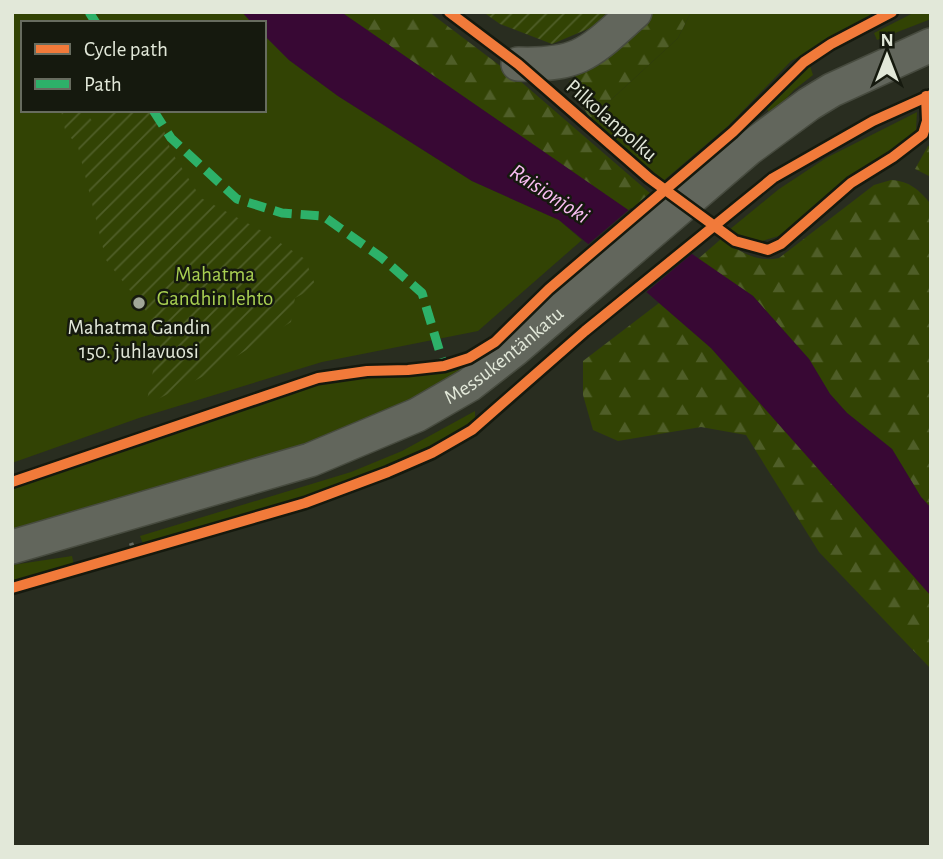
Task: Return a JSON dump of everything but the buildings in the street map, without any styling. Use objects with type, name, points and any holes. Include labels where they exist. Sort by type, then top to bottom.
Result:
[{"type":"street","points":[[518,64],[544,65],[577,59],[635,12]]},
{"type":"street","name":"Messukentänkatu","points":[[12,547],[310,460],[417,415],[469,385],[565,307],[748,149],[800,110],[832,90],[931,45]]},
{"type":"path","points":[[121,557],[133,548],[148,549]]},
{"type":"green space","points":[[12,12],[242,12],[250,21],[21,21],[21,112],[266,112],[266,37],[289,60],[338,96],[472,181],[559,220],[582,240],[478,331],[322,362],[139,418],[12,463]]},
{"type":"green space","points":[[341,12],[429,12],[519,80],[651,194],[632,213]]},
{"type":"green space","points":[[483,12],[607,12],[595,26],[552,44],[500,24]]},
{"type":"green space","points":[[646,12],[691,12],[678,38],[590,119],[569,82]]},
{"type":"green space","points":[[691,12],[879,12],[791,61],[728,126],[662,182],[590,119],[678,38]]},
{"type":"green space","points":[[915,12],[931,12],[931,19],[877,40],[874,33]]},
{"type":"green space","points":[[810,66],[813,75],[794,90],[771,115],[767,109]]},
{"type":"green space","name":"Mahatma Gandhin lehto","points":[[61,112],[86,112],[93,122],[113,112],[158,112],[171,151],[201,198],[262,231],[305,259],[316,287],[295,298],[291,322],[210,373],[146,405],[157,351],[150,316],[106,260],[78,147],[65,130]]},
{"type":"green space","points":[[917,112],[916,130],[904,144],[854,176],[782,235],[759,242],[743,238],[729,230],[779,189],[826,158]]},
{"type":"green space","points":[[928,146],[931,146],[931,177],[915,169]]},
{"type":"green space","points":[[891,180],[914,187],[931,204],[931,508],[921,497],[892,449],[847,413],[830,394],[809,359],[753,296],[698,259],[721,239],[756,257],[779,258],[874,185]]},
{"type":"green space","points":[[659,303],[711,348],[927,590],[931,596],[931,669],[819,552],[746,435],[701,427],[618,441],[593,430],[583,395],[583,361]]},
{"type":"green space","points":[[470,360],[474,363],[405,406],[322,442],[12,533],[12,487],[289,391],[324,382],[446,368]]},
{"type":"green space","points":[[475,411],[475,419],[437,442],[356,479],[272,508],[143,544],[140,536],[351,472],[402,451]]},
{"type":"green space","points":[[72,556],[74,565],[12,583],[12,565]]},
{"type":"water","name":"Raisionjoki","points":[[242,12],[341,12],[753,296],[809,359],[830,394],[847,413],[892,449],[921,497],[931,508],[931,596],[711,348],[643,289],[559,220],[472,181],[338,96],[289,60],[266,37],[266,21],[250,21]]},
{"type":"pier","points":[[631,208],[694,252],[644,294],[585,247]]},
{"type":"marked path","points":[[89,12],[95,21]]},
{"type":"marked path","points":[[154,112],[171,138],[237,199],[282,213],[323,216],[382,258],[422,293],[444,366]]},
{"type":"cycle path","name":"Pilkolanpolku","points":[[449,12],[518,64],[649,178],[735,241],[768,250],[781,244],[851,183],[893,157],[923,134],[927,121],[926,96]]},
{"type":"cycle path","points":[[12,482],[318,378],[367,371],[444,366],[469,358],[495,342],[549,289],[733,132],[804,62],[831,44],[892,12]]},
{"type":"cycle path","points":[[12,588],[305,503],[432,453],[472,430],[585,331],[773,178],[873,121],[931,95]]},
{"type":"place","name":"Mahatma Gandin 150. juhlavuosi","points":[[139,303]]}]
